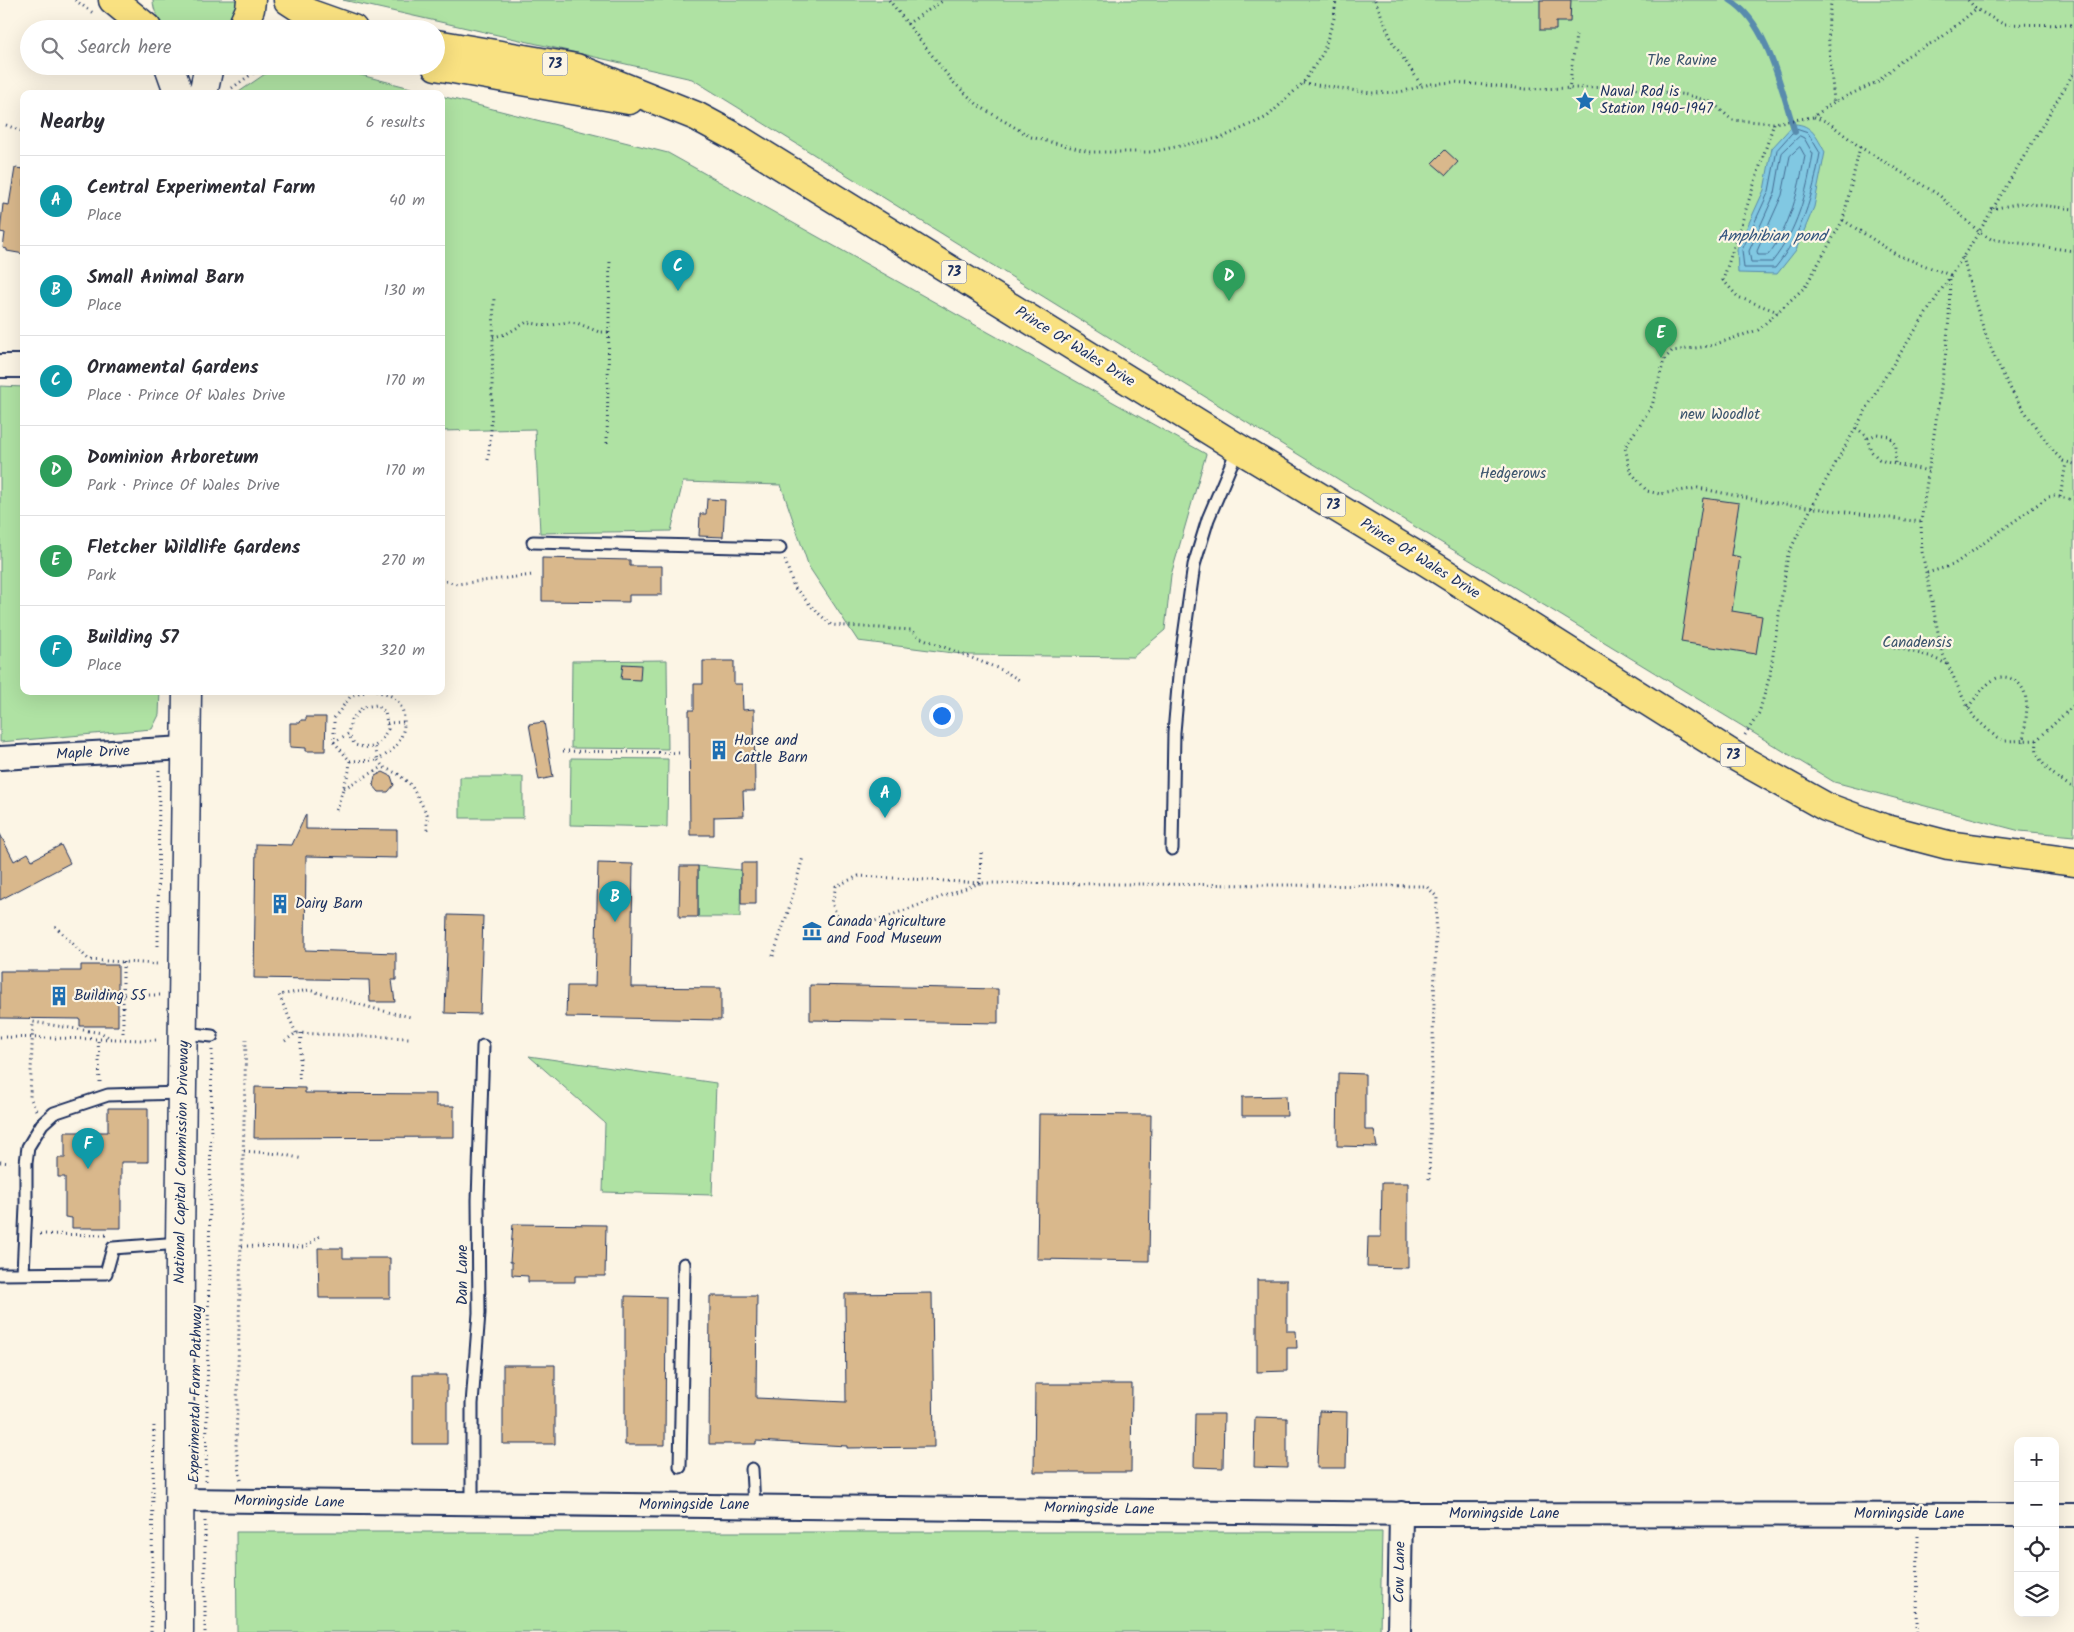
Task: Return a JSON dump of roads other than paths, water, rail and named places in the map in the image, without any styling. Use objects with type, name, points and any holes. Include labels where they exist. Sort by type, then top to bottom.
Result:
[{"type":"main road","points":[[113,0],[137,20]]},
{"type":"main road","points":[[138,0],[139,12],[143,20]]},
{"type":"main road","points":[[245,20],[250,9],[251,0]]},
{"type":"main road","points":[[288,0],[308,13],[328,20]]},
{"type":"main road","name":"Prince Of Wales Drive","points":[[445,46],[576,68],[696,116],[735,137],[1238,448],[1427,562],[1733,755],[1826,807],[1883,828],[1948,845],[2074,862]]},
{"type":"main road","name":"Prince Of Wales Drive","points":[[445,68],[579,92],[666,105]]},
{"type":"street","points":[[172,75],[178,90]]},
{"type":"street","points":[[204,90],[207,75]]},
{"type":"street","points":[[0,366],[20,366]]},
{"type":"street","name":"National Capital Commission Driveway","points":[[179,1632],[193,1501],[180,1243],[182,1094],[171,1037],[184,996],[187,695]]},
{"type":"street","name":"Maple Drive","points":[[0,758],[186,748]]},
{"type":"street","name":"Morningside Lane","points":[[193,1501],[1401,1513],[2014,1515]]},
{"type":"street","name":"Cow Lane","points":[[1399,1632],[1401,1513]]},
{"type":"street","points":[[2059,1515],[2074,1515]]},
{"type":"lane","points":[[1172,848],[1175,722],[1180,665],[1194,565],[1208,520],[1238,448]]},
{"type":"lane","points":[[533,542],[780,548]]},
{"type":"lane","points":[[171,1037],[212,1036]]},
{"type":"lane","name":"Dan Lane","points":[[472,1504],[472,1404],[479,1313],[478,1200],[483,1046]]},
{"type":"lane","points":[[23,1274],[28,1147],[42,1124],[54,1114],[102,1096],[182,1094]]},
{"type":"lane","points":[[0,1274],[106,1273],[113,1248],[180,1243]]},
{"type":"lane","points":[[680,1467],[684,1264]]},
{"type":"lane","points":[[752,1469],[754,1506]]},
{"type":"water","name":"Amphibian pond","points":[[1794,124],[1810,129],[1825,152],[1814,207],[1796,250],[1777,274],[1738,273],[1737,249],[1764,190],[1772,148]]},
{"type":"waterway","points":[[1730,0],[1755,25],[1764,41],[1779,78],[1795,132]]},
{"type":"place","name":"Naval Rod is Station 1940-1947","points":[[1585,101]]},
{"type":"place","name":"Ornamental Gardens","points":[[678,291]]},
{"type":"place","name":"Dominion Arboretum","points":[[1229,301]]},
{"type":"place","name":"Fletcher Wildlife Gardens","points":[[1661,358]]},
{"type":"place","name":"Horse and Cattle Barn","points":[[719,750]]},
{"type":"place","name":"Central Experimental Farm","points":[[885,818]]},
{"type":"place","name":"Dairy Barn","points":[[280,904]]},
{"type":"place","name":"Small Animal Barn","points":[[615,922]]},
{"type":"place","name":"Canada Agriculture and Food Museum","points":[[812,931]]},
{"type":"place","name":"Building 55","points":[[59,996]]},
{"type":"place","name":"Building 57","points":[[88,1169]]},
{"type":"park label","name":"The Ravine","points":[[1682,61]]},
{"type":"park label","name":"new Woodlot","points":[[1720,415]]},
{"type":"park label","name":"Hedgerows","points":[[1513,474]]},
{"type":"park label","name":"Canadensis","points":[[1917,643]]}]
